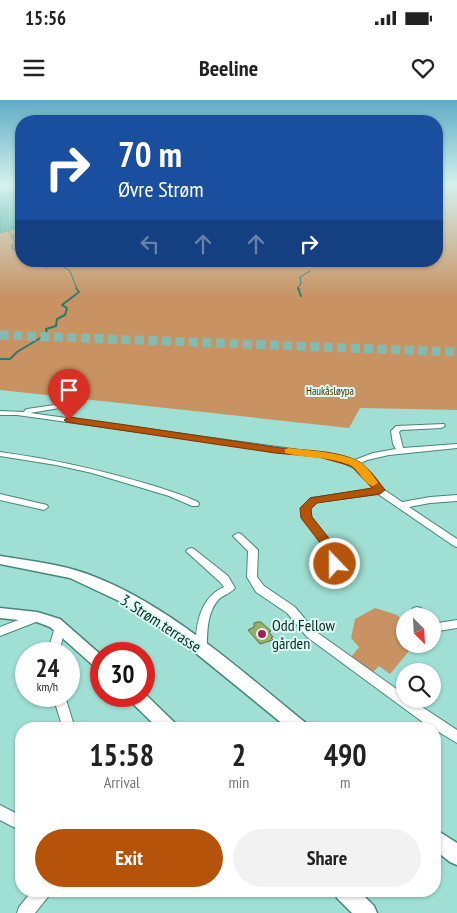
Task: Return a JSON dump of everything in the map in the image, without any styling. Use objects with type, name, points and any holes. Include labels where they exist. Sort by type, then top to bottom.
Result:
[{"type":"main road","name":"3. Strøm terrasse","points":[[0,560],[70,574],[96,582],[152,615],[201,648],[292,722]]},
{"type":"main road","points":[[0,613],[37,617],[55,623],[90,654]]},
{"type":"main road","points":[[147,707],[163,722]]},
{"type":"main road","points":[[441,843],[457,855]]},
{"type":"main road","points":[[350,897],[367,913]]},
{"type":"street","points":[[17,413],[75,404]]},
{"type":"street","points":[[0,413],[17,413],[275,450],[320,454],[354,463],[360,467],[380,490],[457,544]]},
{"type":"street","points":[[401,452],[397,444],[395,431],[399,428],[442,426]]},
{"type":"street","points":[[354,463],[364,457],[457,446]]},
{"type":"street","points":[[0,454],[112,474],[183,498],[194,504]]},
{"type":"street","points":[[335,564],[330,547],[307,518],[306,508],[314,500],[380,490]]},
{"type":"street","points":[[0,497],[44,507]]},
{"type":"street","points":[[403,505],[457,498]]},
{"type":"street","points":[[238,536],[253,550],[252,577],[260,589],[292,610],[311,634],[433,722]]},
{"type":"street","points":[[191,551],[224,579],[230,588],[221,591],[211,602],[204,614],[201,630],[201,648]]},
{"type":"street","points":[[0,632],[37,617]]},
{"type":"street","points":[[441,627],[457,624]]},
{"type":"street","points":[[56,642],[60,627]]},
{"type":"street","points":[[62,707],[67,722]]},
{"type":"street","points":[[441,727],[457,736]]},
{"type":"street","points":[[0,812],[15,821]]},
{"type":"street","points":[[25,913],[37,897]]},
{"type":"green space","name":"Haukåsløypa","points":[[443,223],[457,223],[457,410],[360,408],[349,428],[0,390],[0,233],[15,229],[15,267],[443,267]]},
{"type":"green space","points":[[375,608],[396,615],[396,653],[407,653],[399,663],[396,663],[396,667],[390,674],[379,666],[369,676],[348,661],[359,647],[351,638],[355,619]]},
{"type":"shaded area","points":[[0,223],[15,223],[13,225],[15,228],[0,233]]},
{"type":"building","name":"Odd Fellow gården","points":[[261,622],[271,631],[269,632],[273,640],[260,644],[248,630],[254,627],[254,623]]},
{"type":"waterway","points":[[8,230],[12,237]]},
{"type":"waterway","points":[[12,237],[15,241]]},
{"type":"waterway","points":[[15,244],[12,245],[15,250]]},
{"type":"waterway","points":[[64,267],[70,271],[77,289]]},
{"type":"waterway","points":[[298,288],[301,283],[300,277],[310,271]]},
{"type":"waterway","points":[[0,359],[10,359],[17,352],[47,334],[46,329],[56,326],[57,319],[65,315],[67,308],[62,305],[79,292],[76,288]]},
{"type":"waterway","points":[[298,288],[301,296]]},
{"type":"tunnel","points":[[0,335],[457,352]]},
{"type":"slow traffic","points":[[289,451],[320,454],[354,463],[360,467],[373,483]]},
{"type":"place","name":"Odd Fellow gården","points":[[262,634]]},
{"type":"route","points":[[69,420],[192,436],[275,450],[320,454],[354,463],[360,467],[380,490],[314,500],[306,508],[307,518],[330,547],[335,564]]}]
